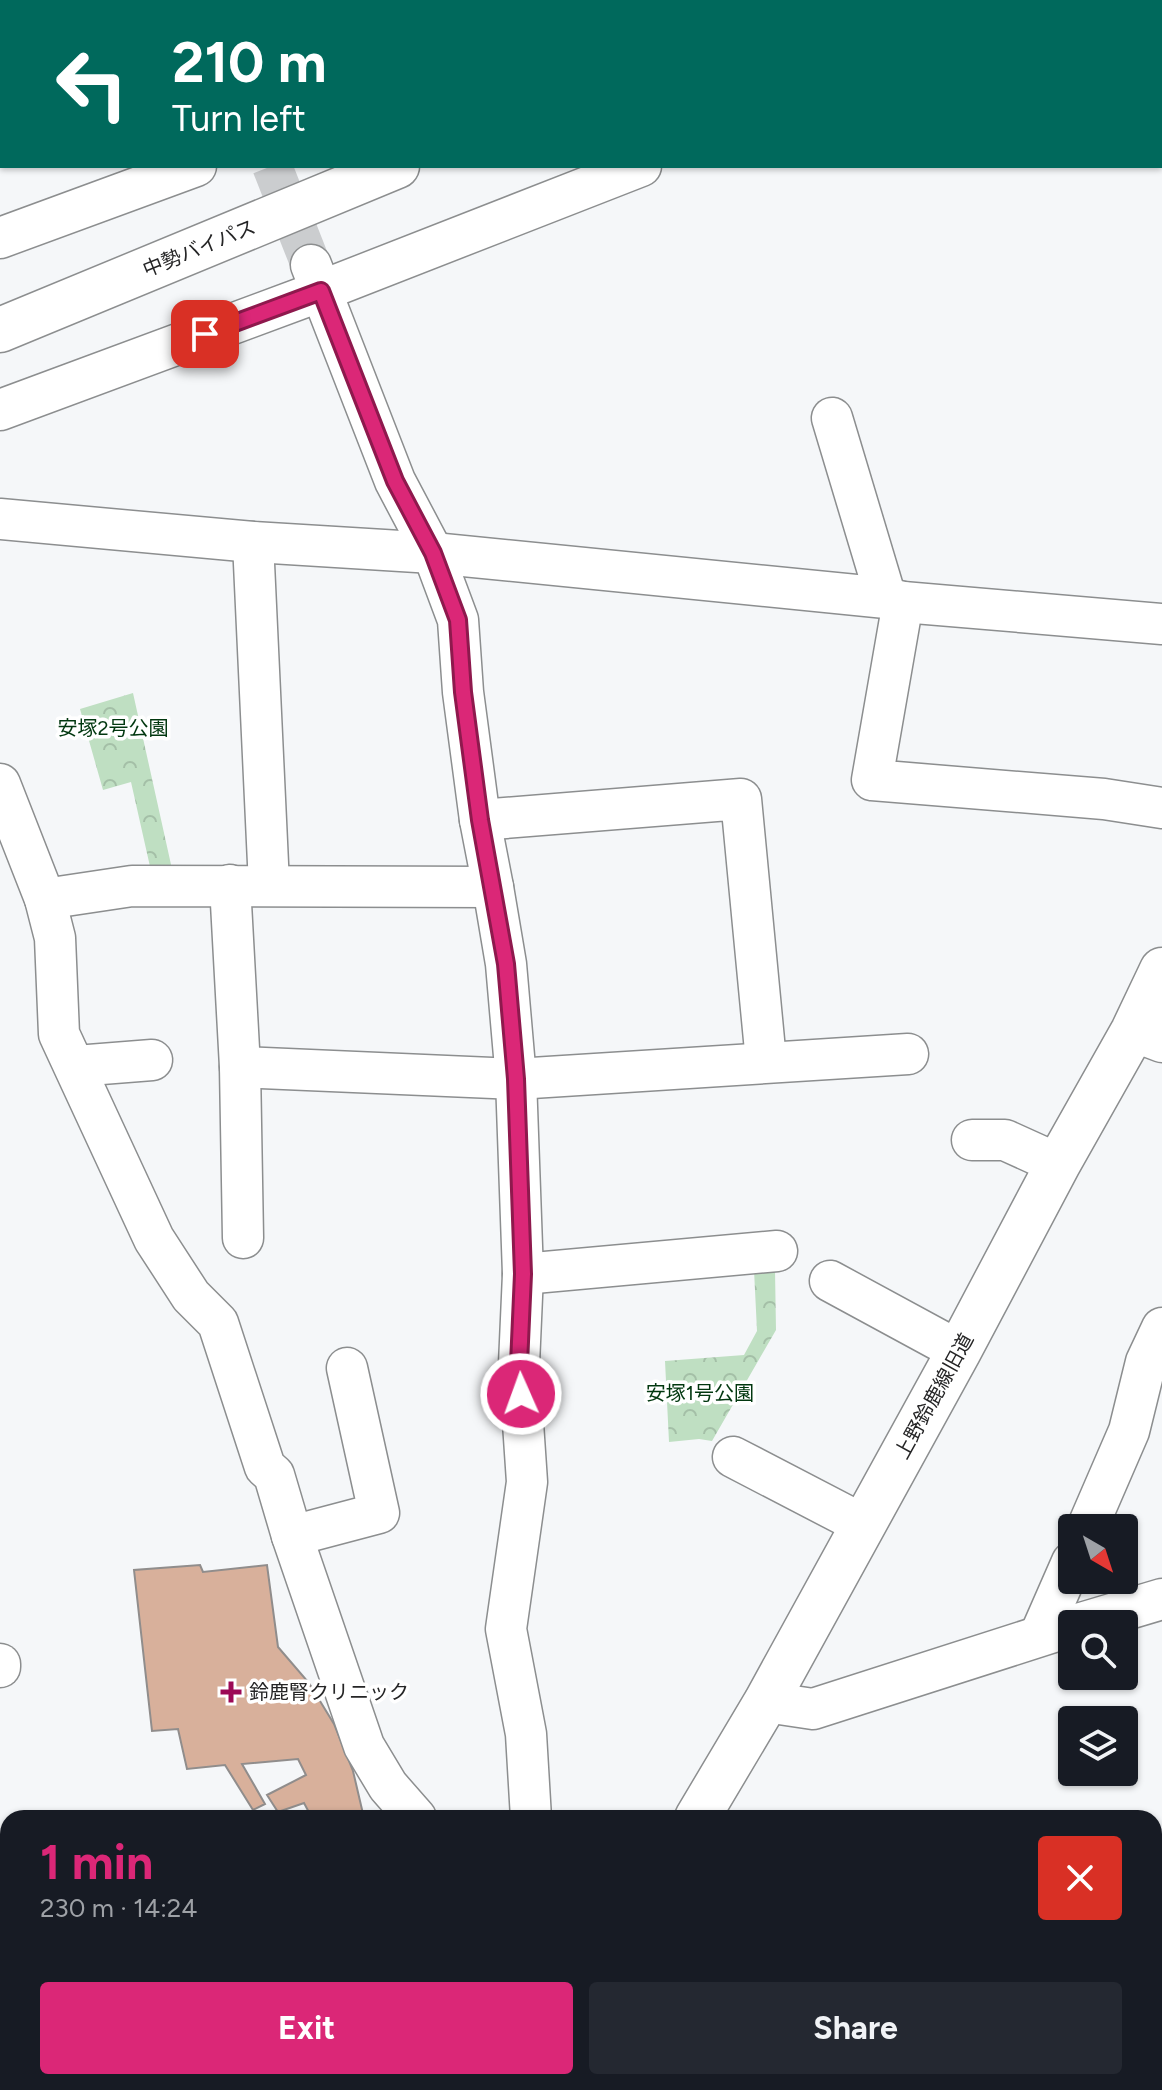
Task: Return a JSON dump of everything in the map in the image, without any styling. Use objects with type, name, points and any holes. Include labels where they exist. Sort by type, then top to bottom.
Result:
[{"type":"main road","name":"中勢バイパス","points":[[0,330],[392,168]]},
{"type":"main road","name":"上野鈴鹿線旧道","points":[[702,1810],[766,1702],[1058,1164],[1148,1036],[1162,970]]},
{"type":"street","points":[[0,238],[191,168]]},
{"type":"street","points":[[0,410],[316,278],[635,168]]},
{"type":"street","points":[[316,278],[395,481],[433,553],[458,620],[463,692],[480,820],[506,964],[516,1079],[523,1274],[519,1364],[527,1482],[506,1629],[526,1734],[531,1810]]},
{"type":"street","points":[[832,418],[894,600],[872,780],[1104,799],[1162,808]]},
{"type":"street","points":[[0,519],[253,542],[433,553],[1162,624]]},
{"type":"street","points":[[243,1238],[240,1067],[250,885],[253,542]]},
{"type":"street","points":[[0,784],[13,859],[45,899],[55,938],[59,1034],[154,1239],[191,1296],[218,1323],[265,1467],[274,1475],[364,1746],[388,1786],[409,1810]]},
{"type":"street","points":[[480,820],[741,799],[766,1061]]},
{"type":"street","points":[[45,899],[132,886],[493,887]]},
{"type":"street","points":[[240,1067],[516,1079],[908,1054]]},
{"type":"street","points":[[76,1066],[152,1060]]},
{"type":"street","points":[[972,1140],[1005,1140],[1058,1164]]},
{"type":"street","points":[[523,1274],[777,1251]]},
{"type":"street","points":[[830,1281],[959,1351]]},
{"type":"street","points":[[1093,1514],[1129,1431],[1146,1362],[1162,1328]]},
{"type":"street","points":[[292,1536],[379,1513],[347,1368]]},
{"type":"street","points":[[733,1457],[862,1524]]},
{"type":"street","points":[[766,1702],[813,1709],[1056,1630],[1064,1594]]},
{"type":"street","points":[[1125,1610],[1162,1599]]},
{"type":"green space","name":"安塚2号公園","points":[[133,693],[172,869],[151,871],[131,782],[103,790],[80,709]]},
{"type":"green space","name":"安塚1号公園","points":[[754,1270],[775,1270],[776,1330],[712,1441],[669,1442],[665,1361],[744,1355],[757,1331]]},
{"type":"building","name":"鈴鹿腎クリニック","points":[[200,1565],[203,1572],[267,1565],[278,1647],[309,1683],[334,1724],[353,1771],[362,1810],[308,1810],[304,1803],[277,1810],[267,1795],[306,1775],[298,1759],[242,1764],[265,1804],[253,1810],[225,1765],[187,1769],[178,1729],[152,1731],[134,1570]]},
{"type":"tunnel","points":[[273,168],[311,265]]},
{"type":"place","name":"鈴鹿腎クリニック","points":[[231,1692]]},
{"type":"route","points":[[205,334],[321,291],[395,481],[433,553],[458,620],[463,692],[480,820],[506,964],[516,1079],[523,1274],[519,1364],[521,1394]]}]
